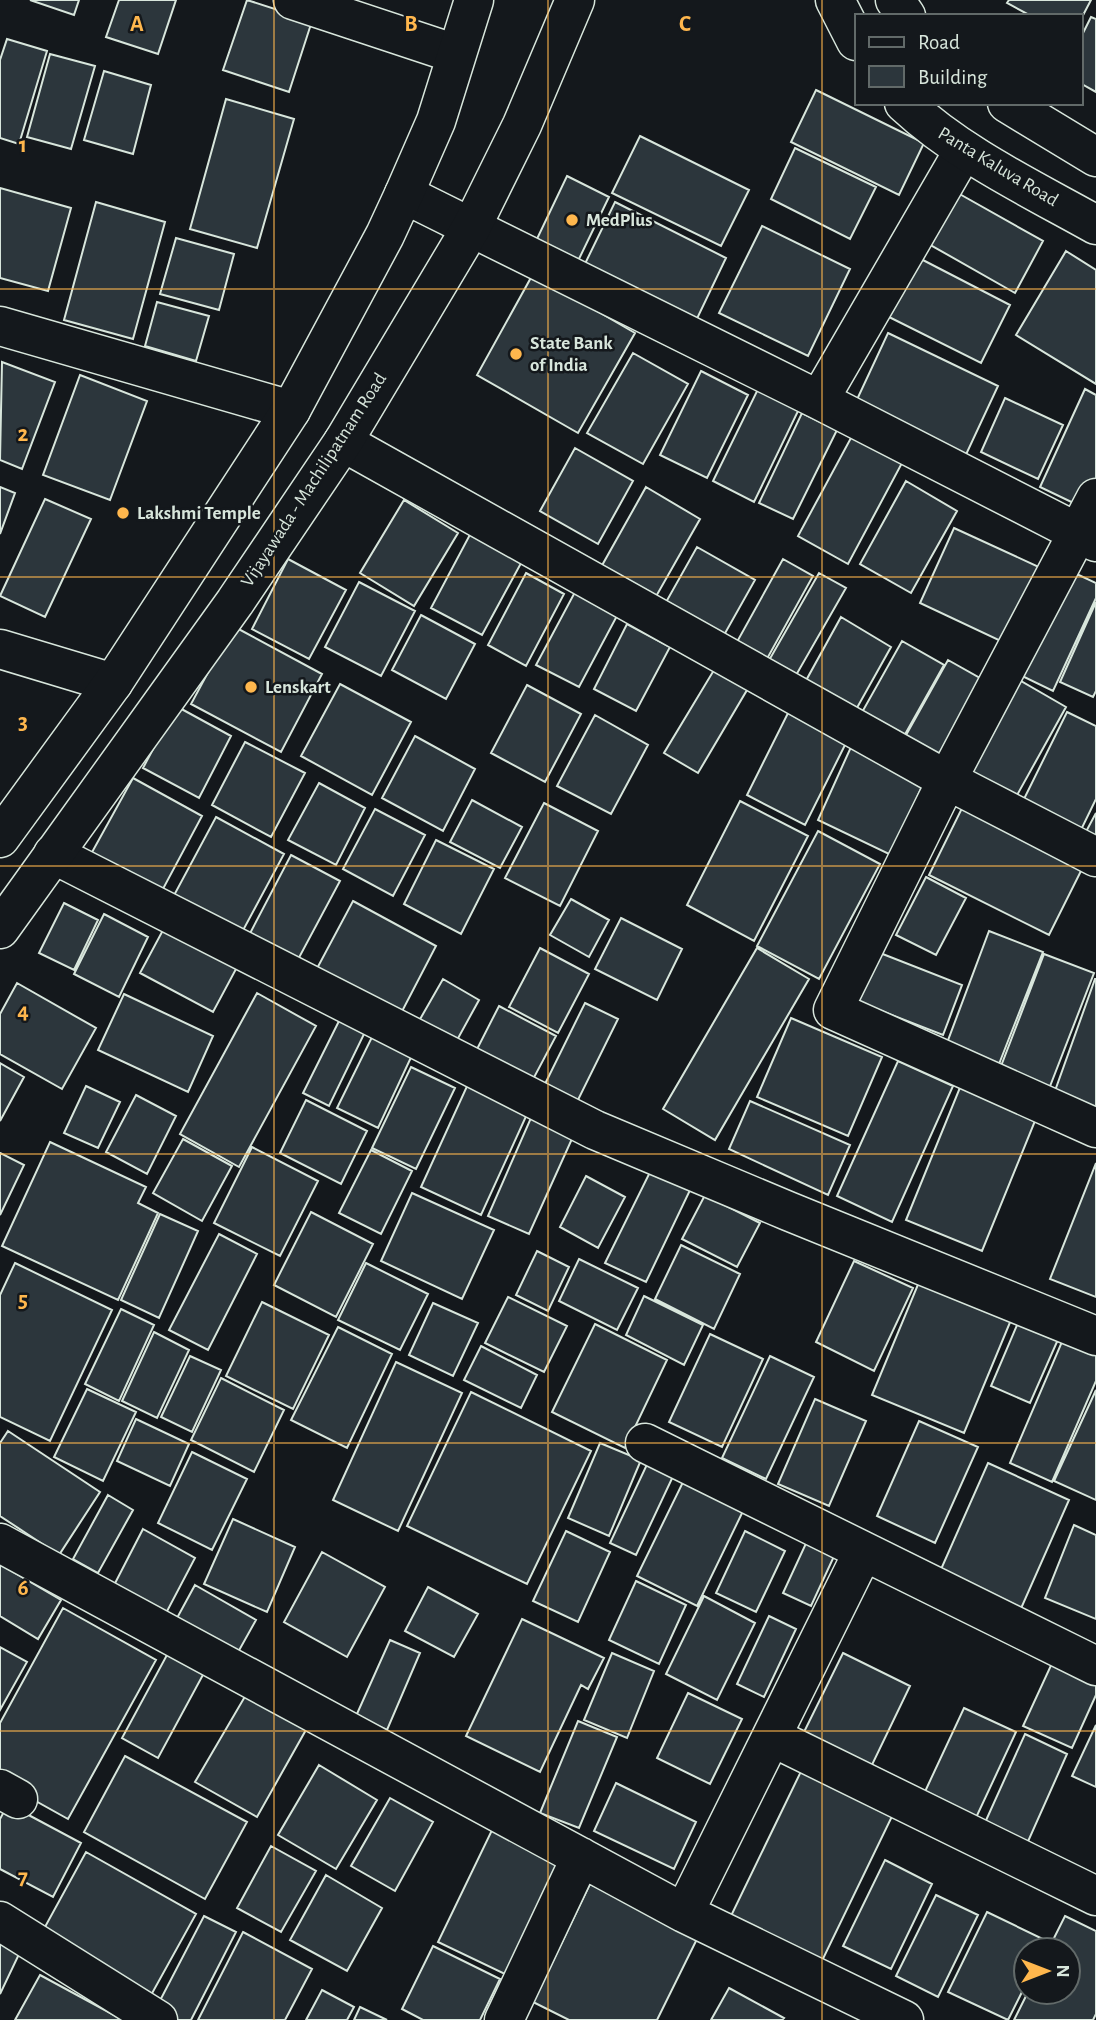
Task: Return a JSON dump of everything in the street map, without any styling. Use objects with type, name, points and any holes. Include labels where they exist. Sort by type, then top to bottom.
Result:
[{"type":"main road","points":[[293,0],[456,54]]},
{"type":"main road","points":[[0,838],[113,682],[291,410],[404,194],[436,121],[474,0]]},
{"type":"main road","name":"Vijayawada - Machilipatnam Road","points":[[0,929],[235,603],[343,442],[471,228],[522,125],[575,0]]},
{"type":"main road","points":[[835,0],[855,39]]},
{"type":"main road","name":"Panta Kaluva Road","points":[[906,105],[964,150],[1096,225]]},
{"type":"main road","points":[[1010,105],[1096,157]]},
{"type":"main road","points":[[819,400],[964,150]]},
{"type":"main road","points":[[404,194],[819,400],[1086,537]]},
{"type":"main road","points":[[0,326],[291,410]]},
{"type":"main road","points":[[343,442],[947,780],[1096,857]]},
{"type":"main road","points":[[1096,498],[1086,537],[947,780],[832,1010],[1096,1128]]},
{"type":"main road","points":[[0,649],[113,682]]},
{"type":"main road","points":[[53,854],[595,1130],[1096,1336]]},
{"type":"main road","points":[[645,1443],[1096,1666]]},
{"type":"main road","points":[[0,1543],[684,1913],[904,2020]]},
{"type":"main road","points":[[684,1913],[863,1552]]},
{"type":"main road","points":[[772,1737],[1096,1896]]},
{"type":"main road","points":[[504,2020],[581,1857]]},
{"type":"main road","points":[[0,1922],[158,2020]]},
{"type":"building","points":[[30,0],[79,0],[74,15]]},
{"type":"building","points":[[119,0],[176,0],[158,54],[106,37]]},
{"type":"building","points":[[247,0],[312,21],[289,92],[223,70]]},
{"type":"building","points":[[1009,0],[1091,0],[1082,17],[1082,14],[1027,14],[1007,3]]},
{"type":"building","points":[[1091,17],[1096,19],[1096,92],[1082,84],[1082,35]]},
{"type":"building","points":[[7,39],[47,51],[19,144],[0,138],[0,60]]},
{"type":"building","points":[[50,54],[95,66],[71,149],[27,137]]},
{"type":"building","points":[[104,71],[151,85],[133,154],[84,140]]},
{"type":"building","points":[[816,90],[924,143],[899,195],[791,142]]},
{"type":"building","points":[[226,99],[294,119],[257,248],[190,229]]},
{"type":"building","points":[[640,136],[749,190],[721,246],[612,193]]},
{"type":"building","points":[[795,148],[876,187],[850,239],[771,199]]},
{"type":"building","name":"MedPlus","points":[[567,176],[609,197],[577,263],[535,243]]},
{"type":"building","points":[[0,188],[71,208],[48,291],[0,278]]},
{"type":"building","points":[[956,192],[1043,241],[1015,293],[927,243]]},
{"type":"building","points":[[96,202],[165,222],[133,339],[64,320]]},
{"type":"building","points":[[615,202],[726,258],[693,327],[581,272]]},
{"type":"building","points":[[762,226],[850,269],[808,356],[719,313]]},
{"type":"building","points":[[176,238],[234,254],[219,310],[160,294]]},
{"type":"building","points":[[1066,251],[1096,270],[1096,384],[1016,335]]},
{"type":"building","points":[[919,258],[1010,305],[981,363],[889,317]]},
{"type":"building","points":[[533,274],[635,333],[578,433],[477,375]]},
{"type":"building","points":[[157,302],[209,316],[196,361],[145,346]]},
{"type":"building","points":[[888,333],[998,386],[963,461],[853,408]]},
{"type":"building","points":[[633,353],[688,384],[643,464],[587,433]]},
{"type":"building","points":[[2,362],[55,382],[22,469],[0,460]]},
{"type":"building","points":[[701,371],[748,395],[707,478],[660,455]]},
{"type":"building","points":[[80,375],[147,401],[110,500],[43,475]]},
{"type":"building","points":[[759,387],[800,407],[754,502],[713,481]]},
{"type":"building","points":[[1085,389],[1096,395],[1096,488],[1086,509],[1040,487]]},
{"type":"building","points":[[1005,398],[1063,425],[1038,479],[981,452]]},
{"type":"building","points":[[802,413],[837,430],[793,519],[759,503]]},
{"type":"building","points":[[852,436],[902,463],[848,564],[798,536]]},
{"type":"building","points":[[575,448],[633,481],[598,544],[540,511]]},
{"type":"building","points":[[906,481],[957,511],[911,593],[860,564]]},
{"type":"building","points":[[0,487],[15,493],[0,534]]},
{"type":"building","points":[[646,487],[700,519],[654,600],[600,569]]},
{"type":"building","points":[[45,499],[91,519],[45,617],[0,596]]},
{"type":"building","points":[[404,500],[458,533],[414,606],[360,573]]},
{"type":"building","points":[[474,527],[526,554],[482,635],[431,608]]},
{"type":"building","points":[[954,528],[1041,568],[1007,644],[920,603]]},
{"type":"building","points":[[697,547],[755,580],[719,644],[661,611]]},
{"type":"building","points":[[288,559],[346,590],[309,659],[252,629]]},
{"type":"building","points":[[783,559],[813,576],[763,666],[733,649]]},
{"type":"building","points":[[1066,569],[1096,583],[1096,598],[1053,691],[1018,674]]},
{"type":"building","points":[[526,573],[564,594],[526,666],[488,645]]},
{"type":"building","points":[[819,573],[846,588],[791,684],[764,669]]},
{"type":"building","points":[[359,582],[415,611],[381,676],[325,647]]},
{"type":"building","points":[[575,592],[618,614],[579,687],[536,665]]},
{"type":"building","points":[[1096,602],[1096,691],[1093,697],[1060,682]]},
{"type":"building","points":[[421,615],[475,644],[446,699],[392,670]]},
{"type":"building","points":[[841,617],[891,647],[853,715],[803,686]]},
{"type":"building","points":[[627,624],[670,647],[636,711],[594,689]]},
{"type":"building","points":[[233,626],[322,674],[281,752],[191,704]]},
{"type":"building","points":[[902,641],[944,665],[903,738],[861,714]]},
{"type":"building","points":[[948,660],[994,686],[947,769],[901,744]]},
{"type":"building","points":[[714,670],[747,690],[698,773],[664,753]]},
{"type":"building","points":[[1014,677],[1066,707],[1016,797],[964,767]]},
{"type":"building","points":[[340,684],[411,722],[372,795],[301,756]]},
{"type":"building","points":[[527,685],[581,714],[545,782],[491,753]]},
{"type":"building","points":[[176,706],[231,736],[199,798],[143,768]]},
{"type":"building","points":[[790,709],[848,739],[805,825],[747,795]]},
{"type":"building","points":[[1067,712],[1096,726],[1096,799],[1078,836],[1020,807]]},
{"type":"building","points":[[595,715],[648,745],[611,814],[557,786]]},
{"type":"building","points":[[415,736],[475,769],[443,831],[382,798]]},
{"type":"building","points":[[245,742],[305,773],[271,837],[212,805]]},
{"type":"building","points":[[851,747],[925,780],[891,855],[818,820]]},
{"type":"building","points":[[133,778],[202,816],[156,902],[86,863]]},
{"type":"building","points":[[319,783],[365,808],[336,865],[288,840]]},
{"type":"building","points":[[967,798],[1087,859],[1049,935],[929,875]]},
{"type":"building","points":[[472,800],[522,827],[500,868],[450,842]]},
{"type":"building","points":[[740,801],[808,836],[754,941],[687,905]]},
{"type":"building","points":[[544,803],[598,831],[560,906],[505,878]]},
{"type":"building","points":[[375,809],[425,835],[393,896],[343,869]]},
{"type":"building","points":[[1096,813],[1096,849],[1081,841]]},
{"type":"building","points":[[216,817],[284,854],[240,936],[172,899]]},
{"type":"building","points":[[818,831],[880,864],[819,979],[757,946]]},
{"type":"building","points":[[436,840],[494,869],[461,934],[404,904]]},
{"type":"building","points":[[291,855],[340,881],[294,967],[246,941]]},
{"type":"building","points":[[926,877],[966,898],[936,955],[896,935]]},
{"type":"building","points":[[571,899],[609,920],[589,957],[550,935]]},
{"type":"building","points":[[353,901],[436,946],[398,1019],[314,974]]},
{"type":"building","points":[[64,903],[98,920],[74,970],[39,953]]},
{"type":"building","points":[[104,914],[148,937],[119,997],[74,974]]},
{"type":"building","points":[[170,917],[243,956],[213,1012],[140,973]]},
{"type":"building","points":[[621,918],[682,949],[657,1000],[595,969]]},
{"type":"building","points":[[989,931],[1043,952],[999,1064],[947,1043]]},
{"type":"building","points":[[540,948],[589,974],[558,1033],[509,1007]]},
{"type":"building","points":[[757,948],[809,979],[715,1140],[663,1109]]},
{"type":"building","points":[[875,951],[962,985],[943,1035],[856,1001]]},
{"type":"building","points":[[1044,954],[1094,973],[1047,1094],[998,1074]]},
{"type":"building","points":[[443,979],[479,1000],[456,1042],[419,1021]]},
{"type":"building","points":[[1096,979],[1096,1114],[1051,1102]]},
{"type":"building","points":[[17,983],[96,1028],[62,1089],[0,1054],[0,1014]]},
{"type":"building","points":[[257,993],[316,1026],[239,1167],[180,1134]]},
{"type":"building","points":[[124,994],[213,1036],[188,1092],[98,1050]]},
{"type":"building","points":[[585,1003],[618,1019],[574,1108],[541,1092]]},
{"type":"building","points":[[499,1006],[556,1036],[530,1085],[474,1055]]},
{"type":"building","points":[[341,1017],[366,1030],[329,1106],[303,1093]]},
{"type":"building","points":[[791,1018],[882,1057],[848,1136],[757,1097]]},
{"type":"building","points":[[374,1033],[414,1051],[378,1128],[337,1108]]},
{"type":"building","points":[[898,1061],[953,1086],[892,1222],[837,1196]]},
{"type":"building","points":[[0,1063],[24,1077],[0,1121]]},
{"type":"building","points":[[411,1067],[455,1088],[416,1169],[372,1148]]},
{"type":"building","points":[[468,1084],[528,1112],[481,1215],[421,1187]]},
{"type":"building","points":[[961,1085],[1037,1116],[982,1251],[906,1220]]},
{"type":"building","points":[[86,1086],[120,1102],[98,1148],[64,1133]]},
{"type":"building","points":[[136,1095],[176,1116],[147,1174],[106,1152]]},
{"type":"building","points":[[306,1100],[367,1131],[341,1184],[280,1153]]},
{"type":"building","points":[[750,1101],[850,1145],[828,1195],[729,1149]]},
{"type":"building","points":[[534,1111],[576,1130],[529,1234],[488,1216]]},
{"type":"building","points":[[183,1139],[232,1166],[202,1221],[153,1193]]},
{"type":"building","points":[[50,1142],[146,1187],[138,1203],[158,1213],[118,1300],[2,1246]]},
{"type":"building","points":[[252,1147],[318,1181],[280,1256],[214,1223]]},
{"type":"building","points":[[371,1150],[412,1171],[381,1234],[339,1213]]},
{"type":"building","points":[[0,1153],[24,1165],[0,1215]]},
{"type":"building","points":[[1096,1163],[1096,1297],[1050,1279]]},
{"type":"building","points":[[653,1166],[692,1186],[646,1282],[605,1263]]},
{"type":"building","points":[[586,1176],[625,1197],[598,1248],[560,1227]]},
{"type":"building","points":[[412,1193],[494,1230],[462,1299],[381,1261]]},
{"type":"building","points":[[705,1195],[760,1223],[737,1267],[682,1239]]},
{"type":"building","points":[[311,1212],[373,1244],[336,1317],[274,1285]]},
{"type":"building","points":[[160,1214],[198,1231],[159,1318],[121,1300]]},
{"type":"building","points":[[219,1234],[257,1254],[208,1350],[169,1330]]},
{"type":"building","points":[[681,1245],[740,1274],[714,1329],[655,1299]]},
{"type":"building","points":[[537,1251],[569,1267],[548,1311],[516,1295]]},
{"type":"building","points":[[579,1259],[638,1288],[617,1330],[559,1301]]},
{"type":"building","points":[[854,1261],[913,1288],[874,1371],[816,1342]]},
{"type":"building","points":[[15,1263],[112,1310],[50,1441],[0,1417],[0,1295]]},
{"type":"building","points":[[366,1263],[428,1294],[400,1350],[338,1320]]},
{"type":"building","points":[[919,1282],[1011,1320],[964,1433],[872,1395]]},
{"type":"building","points":[[644,1296],[703,1325],[684,1365],[626,1335]]},
{"type":"building","points":[[508,1297],[567,1326],[544,1372],[485,1343]]},
{"type":"building","points":[[262,1302],[329,1335],[293,1409],[226,1376]]},
{"type":"building","points":[[433,1303],[478,1323],[453,1376],[409,1355]]},
{"type":"building","points":[[121,1309],[154,1325],[119,1401],[85,1384]]},
{"type":"building","points":[[1020,1318],[1060,1335],[1030,1403],[991,1386]]},
{"type":"building","points":[[595,1324],[667,1360],[625,1448],[552,1412]]},
{"type":"building","points":[[338,1327],[392,1354],[347,1448],[291,1420]]},
{"type":"building","points":[[154,1332],[189,1350],[157,1418],[122,1401]]},
{"type":"building","points":[[710,1334],[763,1359],[722,1447],[669,1422]]},
{"type":"building","points":[[1064,1337],[1096,1351],[1096,1381],[1052,1482],[1010,1463]]},
{"type":"building","points":[[481,1346],[537,1375],[521,1408],[464,1380]]},
{"type":"building","points":[[190,1356],[221,1370],[192,1432],[161,1417]]},
{"type":"building","points":[[770,1356],[814,1377],[766,1479],[722,1458]]},
{"type":"building","points":[[396,1362],[462,1393],[398,1531],[333,1500]]},
{"type":"building","points":[[221,1378],[284,1410],[254,1472],[191,1440]]},
{"type":"building","points":[[87,1389],[136,1412],[103,1481],[54,1457]]},
{"type":"building","points":[[1096,1390],[1096,1500],[1054,1481]]},
{"type":"building","points":[[471,1392],[591,1451],[527,1584],[407,1526]]},
{"type":"building","points":[[815,1399],[866,1421],[829,1506],[778,1484]]},
{"type":"building","points":[[136,1419],[189,1444],[170,1486],[117,1461]]},
{"type":"building","points":[[919,1421],[978,1447],[935,1543],[877,1516]]},
{"type":"building","points":[[8,1431],[100,1492],[59,1555],[0,1516],[0,1443]]},
{"type":"building","points":[[600,1443],[641,1460],[609,1536],[568,1518]]},
{"type":"building","points":[[192,1452],[247,1479],[212,1550],[158,1523]]},
{"type":"building","points":[[650,1458],[676,1470],[636,1555],[610,1543]]},
{"type":"building","points":[[988,1463],[1069,1500],[1019,1613],[938,1576]]},
{"type":"building","points":[[685,1478],[745,1507],[697,1606],[637,1576]]},
{"type":"building","points":[[108,1495],[133,1510],[98,1573],[73,1559]]},
{"type":"building","points":[[233,1519],[295,1547],[267,1612],[204,1584]]},
{"type":"building","points":[[1074,1525],[1096,1535],[1096,1619],[1045,1598]]},
{"type":"building","points":[[143,1529],[195,1558],[164,1617],[112,1589]]},
{"type":"building","points":[[566,1531],[610,1552],[578,1622],[533,1601]]},
{"type":"building","points":[[745,1531],[785,1551],[756,1612],[716,1593]]},
{"type":"building","points":[[808,1539],[836,1552],[811,1606],[783,1593]]},
{"type":"building","points":[[322,1552],[385,1587],[347,1657],[284,1622]]},
{"type":"building","points":[[0,1564],[61,1600],[38,1639],[0,1616]]},
{"type":"building","points":[[636,1581],[686,1605],[659,1664],[609,1640]]},
{"type":"building","points":[[195,1585],[256,1620],[232,1663],[171,1629]]},
{"type":"building","points":[[428,1587],[478,1614],[454,1657],[405,1631]]},
{"type":"building","points":[[704,1596],[755,1623],[717,1700],[666,1674]]},
{"type":"building","points":[[63,1608],[156,1660],[68,1819],[0,1781],[0,1723]]},
{"type":"building","points":[[769,1616],[796,1629],[764,1697],[737,1684]]},
{"type":"building","points":[[522,1619],[604,1658],[588,1689],[581,1685],[540,1772],[466,1736]]},
{"type":"building","points":[[390,1640],[420,1653],[387,1730],[356,1716]]},
{"type":"building","points":[[0,1647],[27,1662],[0,1710]]},
{"type":"building","points":[[168,1653],[204,1673],[158,1758],[122,1738]]},
{"type":"building","points":[[612,1653],[654,1671],[627,1738],[584,1720]]},
{"type":"building","points":[[843,1653],[910,1686],[870,1769],[802,1736]]},
{"type":"building","points":[[1053,1661],[1096,1681],[1096,1695],[1072,1748],[1023,1726]]},
{"type":"building","points":[[247,1693],[307,1728],[257,1817],[195,1782]]},
{"type":"building","points":[[688,1693],[742,1719],[710,1784],[657,1758]]},
{"type":"building","points":[[964,1708],[1016,1732],[974,1822],[922,1798]]},
{"type":"building","points":[[578,1721],[617,1737],[579,1828],[540,1813]]},
{"type":"building","points":[[1096,1725],[1096,1787],[1072,1776]]},
{"type":"building","points":[[1025,1734],[1067,1754],[1026,1846],[983,1827]]},
{"type":"building","points":[[125,1756],[247,1822],[205,1899],[84,1832]]},
{"type":"building","points":[[807,1759],[898,1804],[820,1965],[729,1920]]},
{"type":"building","points":[[319,1765],[377,1800],[336,1869],[278,1835]]},
{"type":"building","points":[[616,1783],[696,1822],[674,1869],[594,1831]]},
{"type":"building","points":[[390,1798],[433,1822],[395,1891],[351,1866]]},
{"type":"building","points":[[8,1804],[81,1843],[53,1897],[0,1869],[0,1819]]},
{"type":"building","points":[[493,1828],[564,1863],[509,1976],[438,1942]]},
{"type":"building","points":[[271,1846],[316,1871],[281,1932],[237,1908]]},
{"type":"building","points":[[86,1852],[196,1914],[150,1997],[40,1936]]},
{"type":"building","points":[[885,1860],[932,1884],[891,1969],[843,1946]]},
{"type":"building","points":[[326,1875],[382,1908],[347,1971],[290,1940]]},
{"type":"building","points":[[590,1884],[698,1937],[657,2020],[569,2020],[533,2002]]},
{"type":"building","points":[[936,1895],[978,1915],[938,1997],[896,1976]]},
{"type":"building","points":[[987,1912],[1037,1936],[1012,1936],[1012,2006],[1015,2006],[1008,2020],[948,1992]]},
{"type":"building","points":[[204,1916],[236,1932],[191,2020],[169,2020],[154,2012]]},
{"type":"building","points":[[1065,1916],[1096,1931],[1096,2014],[1093,2020],[1014,2020],[1021,2006],[1082,2006],[1082,1936],[1055,1936]]},
{"type":"building","points":[[243,1932],[312,1969],[285,2020],[198,2020]]},
{"type":"building","points":[[0,1940],[21,1950],[0,1994]]},
{"type":"building","points":[[433,1946],[500,1979],[480,2020],[423,2020],[402,2009]]},
{"type":"building","points":[[40,1975],[123,2020],[15,2020]]},
{"type":"building","points":[[729,1988],[784,2018],[711,2020]]},
{"type":"building","points":[[322,1990],[354,2007],[347,2020],[306,2020]]},
{"type":"building","points":[[360,2007],[387,2020],[354,2020]]},
{"type":"place","name":"MedPlus","points":[[572,220]]},
{"type":"place","name":"State Bank of India","points":[[516,354]]},
{"type":"place","name":"Lakshmi Temple","points":[[123,513]]},
{"type":"place","name":"Lenskart","points":[[251,687]]}]
